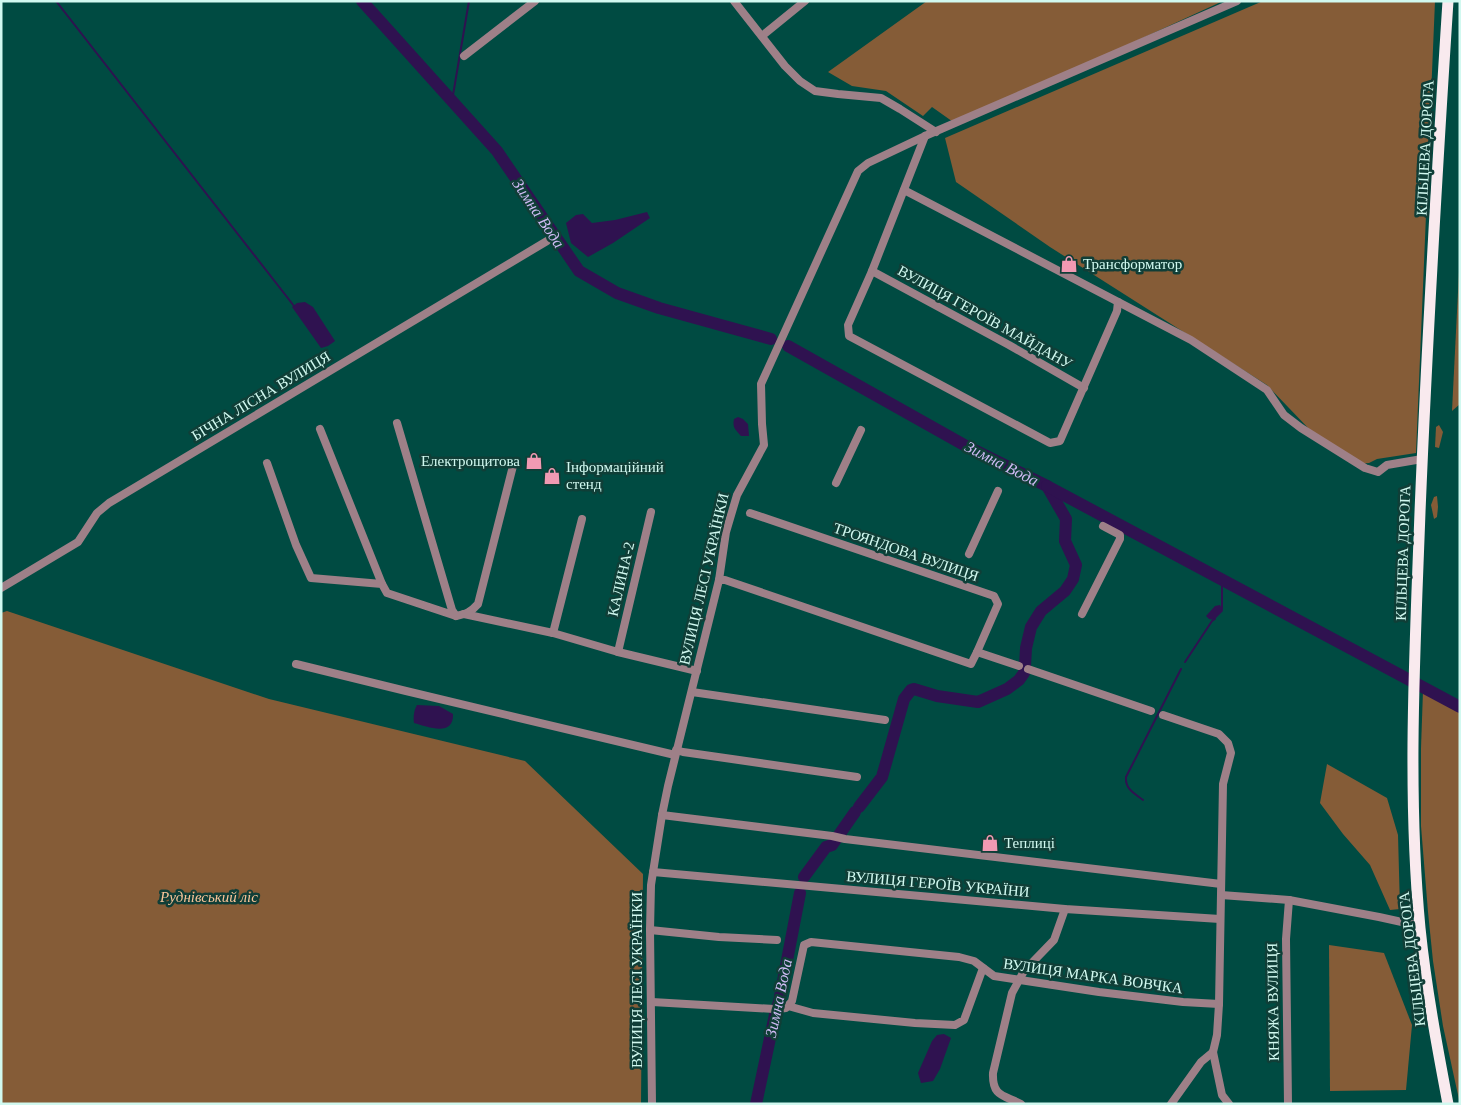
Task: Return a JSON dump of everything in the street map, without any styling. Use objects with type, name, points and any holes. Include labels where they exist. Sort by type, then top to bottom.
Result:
[{"type":"highway","name":"КІЛЬЦЕВА ДОРОГА","points":[[1448,1],[1422,459],[1413,706],[1413,802],[1420,926],[1448,1104]]},
{"type":"street","points":[[464,56],[535,1]]},
{"type":"street","points":[[734,1],[785,66],[800,81],[815,91],[880,98],[936,132]]},
{"type":"street","points":[[762,36],[805,1]]},
{"type":"street","name":"ВУЛИЦЯ ЛЕСІ УКРАЇНКИ","points":[[652,1104],[651,885],[662,815],[675,752],[692,692],[719,580],[726,532],[737,495],[764,444],[761,384],[858,171],[868,163],[925,136],[1237,1]]},
{"type":"street","points":[[925,136],[872,272],[848,325],[849,336],[1050,443],[1060,441],[1117,311],[1118,302]]},
{"type":"street","points":[[904,190],[1191,340],[1267,390],[1284,414],[1301,428],[1365,468],[1378,472],[1387,465],[1422,459]]},
{"type":"street","name":"БІЧНА ЛІСНА ВУЛИЦЯ","points":[[1,588],[78,542],[97,513],[109,503],[547,241]]},
{"type":"street","name":"ВУЛИЦЯ ГЕРОЇВ МАЙДАНУ","points":[[872,272],[1010,345],[1084,388]]},
{"type":"street","points":[[397,423],[454,613]]},
{"type":"street","points":[[320,429],[387,593],[454,613],[553,633],[618,652],[697,671]]},
{"type":"street","points":[[836,483],[861,430]]},
{"type":"street","points":[[466,614],[472,611],[478,604],[514,462]]},
{"type":"street","points":[[267,463],[296,545],[311,578],[382,584]]},
{"type":"street","points":[[969,554],[998,492]]},
{"type":"street","name":"КАЛИНА-2","points":[[618,652],[651,512]]},
{"type":"street","name":"ТРОЯНДОВА ВУЛИЦЯ","points":[[750,513],[994,596],[998,604],[978,652]]},
{"type":"street","points":[[553,633],[582,519]]},
{"type":"street","points":[[1082,614],[1120,539],[1120,534],[1103,526]]},
{"type":"street","points":[[719,580],[725,580],[971,664],[978,652],[1019,666]]},
{"type":"street","points":[[296,664],[675,752],[857,777]]},
{"type":"street","points":[[1028,669],[1151,711]]},
{"type":"street","points":[[692,692],[885,720]]},
{"type":"street","points":[[1163,715],[1218,734],[1228,743],[1231,753],[1223,784],[1220,1004],[1217,1035],[1213,1052],[1222,1095],[1229,1104]]},
{"type":"street","points":[[662,815],[1221,884]]},
{"type":"street","name":"ВУЛИЦЯ ГЕРОЇВ УКРАЇНИ","points":[[653,872],[1064,909],[1220,920]]},
{"type":"street","points":[[1221,895],[1289,900],[1420,926]]},
{"type":"street","name":"КНЯЖА ВУЛИЦЯ","points":[[1288,1104],[1286,939],[1289,900]]},
{"type":"street","points":[[1021,1104],[996,1091],[992,1084],[993,1073],[1008,1007],[1018,980],[1024,971],[1054,940],[1064,909]]},
{"type":"street","points":[[650,930],[719,937],[777,940]]},
{"type":"street","name":"ВУЛИЦЯ МАРКА ВОВЧКА","points":[[788,1006],[792,1001],[804,945],[811,942],[959,957],[974,961],[994,976],[1099,992],[1183,1002],[1220,1004]]},
{"type":"street","points":[[652,1002],[776,1009],[788,1006],[813,1013],[955,1025],[964,1020],[984,968]]},
{"type":"street","points":[[1172,1104],[1201,1062],[1213,1052]]},
{"type":"green space","points":[[927,1],[1223,1],[956,124],[932,107],[923,116],[886,91],[852,86],[828,72]]},
{"type":"green space","points":[[1263,1],[1435,1],[1416,453],[1356,464],[1312,432],[1267,385],[1050,247],[956,182],[945,138]]},
{"type":"green space","points":[[1460,252],[1460,404],[1452,411]]},
{"type":"green space","points":[[1439,425],[1443,432],[1439,448],[1435,447],[1436,427]]},
{"type":"green space","points":[[1437,496],[1437,517],[1434,519],[1431,505],[1434,497]]},
{"type":"green space","name":"Руднівський ліс","points":[[7,611],[269,699],[525,761],[643,874],[641,1104],[1,1104],[1,613]]},
{"type":"green space","points":[[1423,691],[1460,711],[1460,1104],[1443,1026],[1428,912],[1421,826]]},
{"type":"green space","points":[[1327,764],[1387,798],[1398,835],[1400,909],[1390,910],[1370,865],[1343,834],[1320,803]]},
{"type":"green space","points":[[1329,945],[1384,953],[1412,1025],[1406,1090],[1330,1091]]},
{"type":"shaded area","points":[[647,212],[650,218],[588,257],[571,243],[566,223],[576,215],[583,214],[592,223],[615,220]]},
{"type":"shaded area","points":[[305,302],[313,307],[335,341],[328,346],[321,348],[292,307],[297,303]]},
{"type":"shaded area","points":[[738,417],[748,424],[749,436],[741,436],[735,429],[734,419]]},
{"type":"shaded area","points":[[1220,605],[1223,611],[1214,620],[1206,616],[1215,606]]},
{"type":"shaded area","points":[[417,705],[439,706],[453,714],[452,721],[449,726],[439,729],[414,723]]},
{"type":"shaded area","points":[[944,1034],[951,1038],[940,1069],[933,1081],[921,1083],[918,1073],[932,1041],[937,1035]]},
{"type":"waterway","points":[[56,1],[294,306]]},
{"type":"waterway","name":"Зимна Вода","points":[[362,1],[497,151],[579,271],[617,293],[659,308],[771,339]]},
{"type":"waterway","points":[[452,101],[469,1]]},
{"type":"waterway","name":"Зимна Вода","points":[[788,346],[966,446],[1047,486],[1066,519],[1065,541],[1076,565],[1073,579],[1065,591],[1041,611],[1031,627],[1026,648],[1024,673],[1019,680],[1007,689],[978,702],[937,696],[914,689],[911,690],[904,699],[882,777],[859,807]]},
{"type":"waterway","points":[[1047,486],[1460,707]]},
{"type":"waterway","points":[[1222,580],[1222,609]]},
{"type":"waterway","points":[[1185,662],[1215,619]]},
{"type":"waterway","points":[[1143,800],[1129,788],[1126,777],[1181,669]]},
{"type":"waterway","name":"Зимна Вода","points":[[804,877],[826,847],[832,845],[855,812]]},
{"type":"waterway","name":"Зимна Вода","points":[[756,1104],[779,1002],[800,893]]},
{"type":"place","name":"Трансформатор","points":[[1069,264]]},
{"type":"place","name":"Електрощитова","points":[[534,461]]},
{"type":"place","name":"Інформаційний стенд","points":[[552,476]]},
{"type":"place","name":"Теплиці","points":[[990,843]]}]
